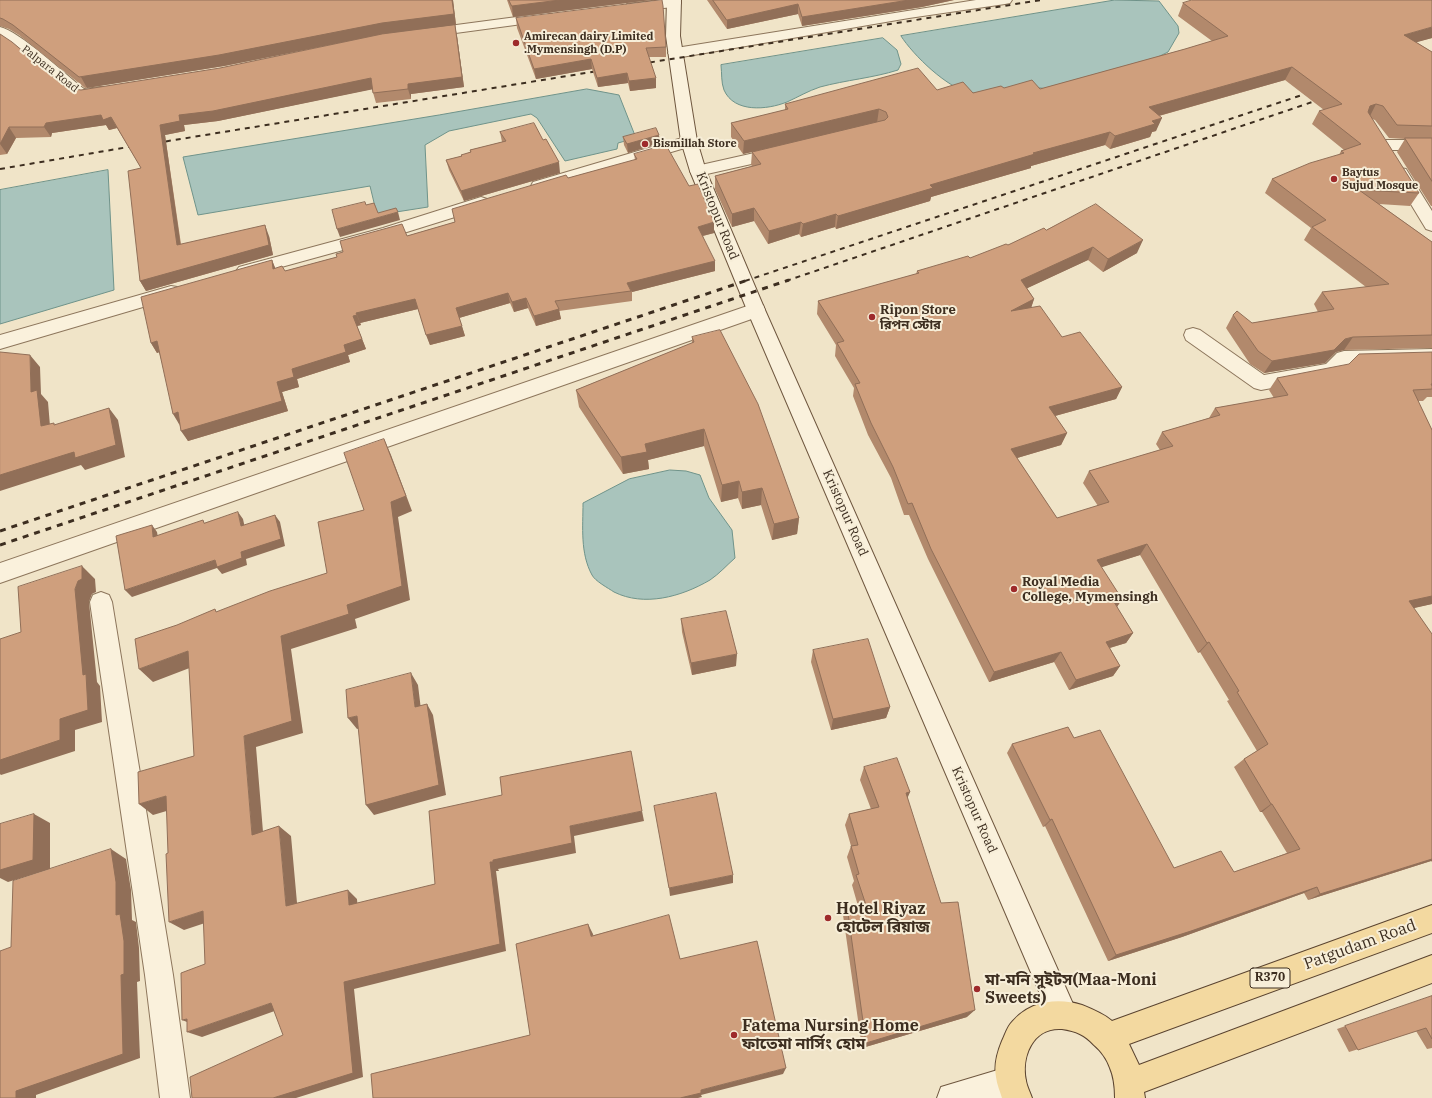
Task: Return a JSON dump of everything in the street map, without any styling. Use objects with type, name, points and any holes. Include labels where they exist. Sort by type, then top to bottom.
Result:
[{"type":"main road","name":"Patgudam Road","points":[[1108,1037],[1432,919]]},
{"type":"main road","points":[[1014,1089],[1010,1059],[1016,1039],[1028,1024],[1044,1016],[1063,1014],[1084,1020],[1095,1026],[1108,1037],[1118,1051],[1126,1067],[1130,1091],[1432,969]]},
{"type":"street","points":[[676,53],[909,14],[1005,0]]},
{"type":"street","points":[[620,9],[674,1]]},
{"type":"street","name":"Kristopur Road","points":[[674,1],[673,36],[689,141],[698,172],[756,310],[1063,1014]]},
{"type":"street","points":[[415,35],[559,16]]},
{"type":"street","name":"Palpara Road","points":[[0,31],[24,48],[80,94],[118,89]]},
{"type":"street","points":[[1432,145],[1380,139],[1432,224]]},
{"type":"street","points":[[524,191],[689,141]]},
{"type":"street","points":[[698,172],[795,149]]},
{"type":"street","points":[[231,275],[388,232],[494,200]]},
{"type":"street","points":[[0,342],[186,287]]},
{"type":"street","points":[[0,573],[756,310]]},
{"type":"street","points":[[1193,335],[1261,382],[1332,370],[1344,358],[1432,356]]},
{"type":"street","points":[[101,602],[159,976],[175,1098]]},
{"type":"street","points":[[952,1098],[1014,1089]]},
{"type":"water","points":[[1115,0],[1159,1],[1178,26],[1179,33],[1168,52],[1144,64],[1047,89],[1025,88],[975,93],[962,90],[952,85],[932,70],[922,61],[901,36]]},
{"type":"water","points":[[883,38],[897,50],[901,64],[898,70],[820,87],[787,102],[770,107],[752,108],[743,106],[735,103],[724,90],[721,65]]},
{"type":"water","points":[[587,89],[619,95],[636,138],[618,143],[617,149],[565,161],[537,118],[531,114],[449,131],[425,145],[428,207],[377,215],[370,186],[198,215],[183,157],[439,115]]},
{"type":"water","points":[[108,170],[114,290],[0,324],[0,190]]},
{"type":"water","points":[[670,470],[686,471],[700,475],[709,498],[732,530],[735,558],[710,580],[675,595],[662,598],[638,599],[614,592],[596,580],[588,567],[583,540],[583,503],[629,479]]},
{"type":"building","points":[[0,0],[452,0],[454,14],[382,23],[219,55],[79,77],[13,25],[0,18]]},
{"type":"building","points":[[509,0],[560,0],[512,6]]},
{"type":"building","points":[[662,0],[666,47],[646,48],[656,78],[629,81],[627,73],[597,78],[591,59],[534,69],[516,18]]},
{"type":"building","points":[[713,0],[909,0],[802,17],[798,4],[727,20]]},
{"type":"building","points":[[1192,0],[1432,0],[1432,27],[1404,35],[1432,52],[1432,126],[1397,125],[1383,106],[1376,104],[1370,106],[1368,112],[1419,193],[1359,190],[1432,242],[1432,335],[1353,337],[1345,339],[1334,350],[1272,361],[1258,351],[1233,315],[1237,311],[1252,323],[1334,309],[1322,292],[1389,284],[1312,227],[1326,220],[1272,179],[1310,163],[1344,153],[1341,151],[1361,144],[1319,111],[1342,104],[1292,67],[1149,107],[1162,118],[1152,121],[1155,124],[1115,136],[1110,132],[1033,153],[1035,154],[930,185],[933,188],[838,216],[836,214],[803,224],[801,222],[769,231],[754,208],[732,214],[715,176],[761,164],[752,152],[885,120],[888,117],[886,112],[879,109],[744,141],[731,123],[788,109],[785,104],[918,68],[937,90],[963,82],[973,93],[1001,86],[1004,88],[1032,80],[1040,89],[1228,36],[1183,3]]},
{"type":"building","points":[[455,25],[462,77],[408,84],[408,89],[373,93],[371,78],[213,111],[179,115],[180,121],[160,125],[177,245],[265,225],[269,245],[140,281],[128,171],[141,168],[111,117],[103,120],[101,115],[46,123],[44,127],[9,127],[0,144],[0,34],[12,42],[67,88],[81,90],[220,68],[382,34]]},
{"type":"building","points":[[534,123],[543,140],[546,139],[559,162],[461,191],[446,160],[462,156],[461,155],[471,152],[470,150],[506,141],[500,132]]},
{"type":"building","points":[[656,128],[659,135],[627,144],[623,137]]},
{"type":"building","points":[[1405,138],[1432,138],[1432,181]]},
{"type":"building","points":[[666,145],[689,186],[698,184],[714,222],[698,227],[715,261],[627,283],[631,291],[555,301],[559,309],[534,316],[526,298],[512,302],[508,293],[456,308],[462,326],[426,335],[415,299],[356,313],[357,315],[353,316],[362,339],[344,345],[346,352],[292,369],[294,377],[277,382],[282,401],[181,431],[178,412],[173,414],[157,341],[151,343],[141,297],[272,260],[273,269],[282,266],[285,271],[337,257],[336,254],[343,252],[340,241],[402,224],[407,236],[455,222],[452,209],[566,175],[568,178],[637,159],[634,154]]},
{"type":"building","points":[[365,202],[366,205],[374,203],[378,213],[396,208],[398,212],[337,229],[332,210]]},
{"type":"building","points":[[1096,204],[1143,240],[1108,259],[1093,247],[1021,280],[1034,299],[1011,311],[1040,306],[1062,337],[1080,332],[1122,387],[1049,407],[1067,433],[1011,449],[1057,518],[1109,502],[1089,471],[1173,446],[1162,432],[1220,415],[1215,408],[1288,395],[1277,378],[1349,364],[1359,354],[1432,352],[1432,389],[1413,390],[1432,430],[1432,596],[1409,601],[1432,634],[1432,859],[1320,894],[1317,887],[1191,931],[1116,955],[1052,819],[1050,820],[1012,744],[1068,727],[1074,738],[1100,730],[1174,868],[1221,851],[1234,872],[1300,849],[1244,759],[1268,744],[1237,692],[1239,691],[1209,642],[1207,643],[1147,544],[1097,560],[1122,599],[1114,602],[1133,633],[1106,642],[1120,666],[1076,680],[1061,652],[994,672],[931,549],[912,503],[908,504],[893,467],[871,423],[855,384],[860,383],[837,343],[844,341],[818,301],[919,273],[917,271],[968,256],[970,258],[1006,244],[1008,245],[1044,228],[1046,230]]},
{"type":"building","points":[[720,330],[758,404],[799,518],[774,524],[762,488],[742,492],[739,481],[722,485],[704,429],[645,444],[647,452],[621,457],[576,390],[694,342],[692,337]]},
{"type":"building","points":[[0,352],[30,355],[31,392],[37,390],[41,426],[54,423],[54,425],[109,408],[116,445],[75,458],[74,452],[0,475]]},
{"type":"building","points":[[384,439],[406,496],[391,502],[402,586],[347,605],[349,614],[281,636],[292,721],[244,736],[252,835],[279,826],[286,906],[348,890],[349,905],[435,884],[429,811],[502,795],[500,777],[631,751],[642,811],[570,826],[572,843],[493,860],[493,862],[490,862],[500,944],[344,982],[353,1073],[273,1098],[192,1098],[190,1077],[283,1035],[271,1003],[187,1032],[187,1019],[182,1020],[181,973],[205,964],[203,911],[169,922],[166,854],[168,853],[166,796],[139,804],[138,772],[194,756],[188,651],[139,669],[135,639],[177,625],[215,609],[216,612],[270,591],[327,573],[318,522],[364,510],[344,453]]},
{"type":"building","points":[[238,512],[241,526],[275,515],[281,539],[241,552],[242,558],[217,567],[215,560],[125,590],[116,536],[152,525],[153,537],[203,520],[204,523]]},
{"type":"building","points":[[82,566],[82,579],[78,581],[75,589],[83,675],[86,674],[88,710],[60,719],[60,740],[0,760],[0,639],[21,632],[18,587]]},
{"type":"building","points":[[726,611],[737,654],[691,663],[681,619]]},
{"type":"building","points":[[868,639],[890,707],[833,719],[813,650]]},
{"type":"building","points":[[411,673],[415,707],[427,704],[439,785],[366,805],[357,716],[348,718],[346,690]]},
{"type":"building","points":[[897,758],[910,792],[906,793],[941,903],[958,902],[975,1010],[866,1043],[847,906],[866,905],[856,875],[859,874],[851,846],[858,845],[849,814],[879,807],[864,767]]},
{"type":"building","points":[[716,793],[733,875],[669,888],[654,806]]},
{"type":"building","points":[[34,814],[33,860],[0,870],[0,824]]},
{"type":"building","points":[[111,849],[116,882],[116,915],[120,914],[124,941],[124,974],[121,975],[123,1054],[16,1091],[16,1098],[0,1098],[0,951],[11,947],[13,881]]},
{"type":"building","points":[[669,915],[680,959],[757,941],[786,1068],[701,1090],[701,1093],[680,1098],[373,1098],[371,1074],[530,1035],[516,944],[588,924],[591,936]]},
{"type":"building","points":[[1432,996],[1432,1039],[1426,1028],[1358,1050],[1345,1026]]},
{"type":"railway","points":[[640,64],[1041,0]]},
{"type":"railway","points":[[156,143],[604,70]]},
{"type":"railway","points":[[745,281],[1314,91]]},
{"type":"railway","points":[[786,281],[1324,98]]},
{"type":"railway","points":[[0,169],[140,145]]},
{"type":"railway","points":[[0,531],[748,280]]},
{"type":"railway","points":[[0,545],[789,280]]},
{"type":"place","name":"Amirecan dairy Limited .Mymensingh (D.P)","points":[[516,43]]},
{"type":"place","name":"Bismillah Store","points":[[645,144]]},
{"type":"place","name":"Baytus Sujud Mosque","points":[[1334,179]]},
{"type":"place","name":"Ripon Store রিপন স্টোর","points":[[872,317]]},
{"type":"place","name":"Royal Media College, Mymensingh","points":[[1014,589]]},
{"type":"place","name":"Hotel Riyaz হোটেল রিয়াজ","points":[[828,918]]},
{"type":"place","name":"মা-মনি সুইটস(Maa-Moni Sweets)","points":[[977,989]]},
{"type":"place","name":"Fatema Nursing Home ফাতেমা নার্সিং হোম","points":[[734,1035]]}]
